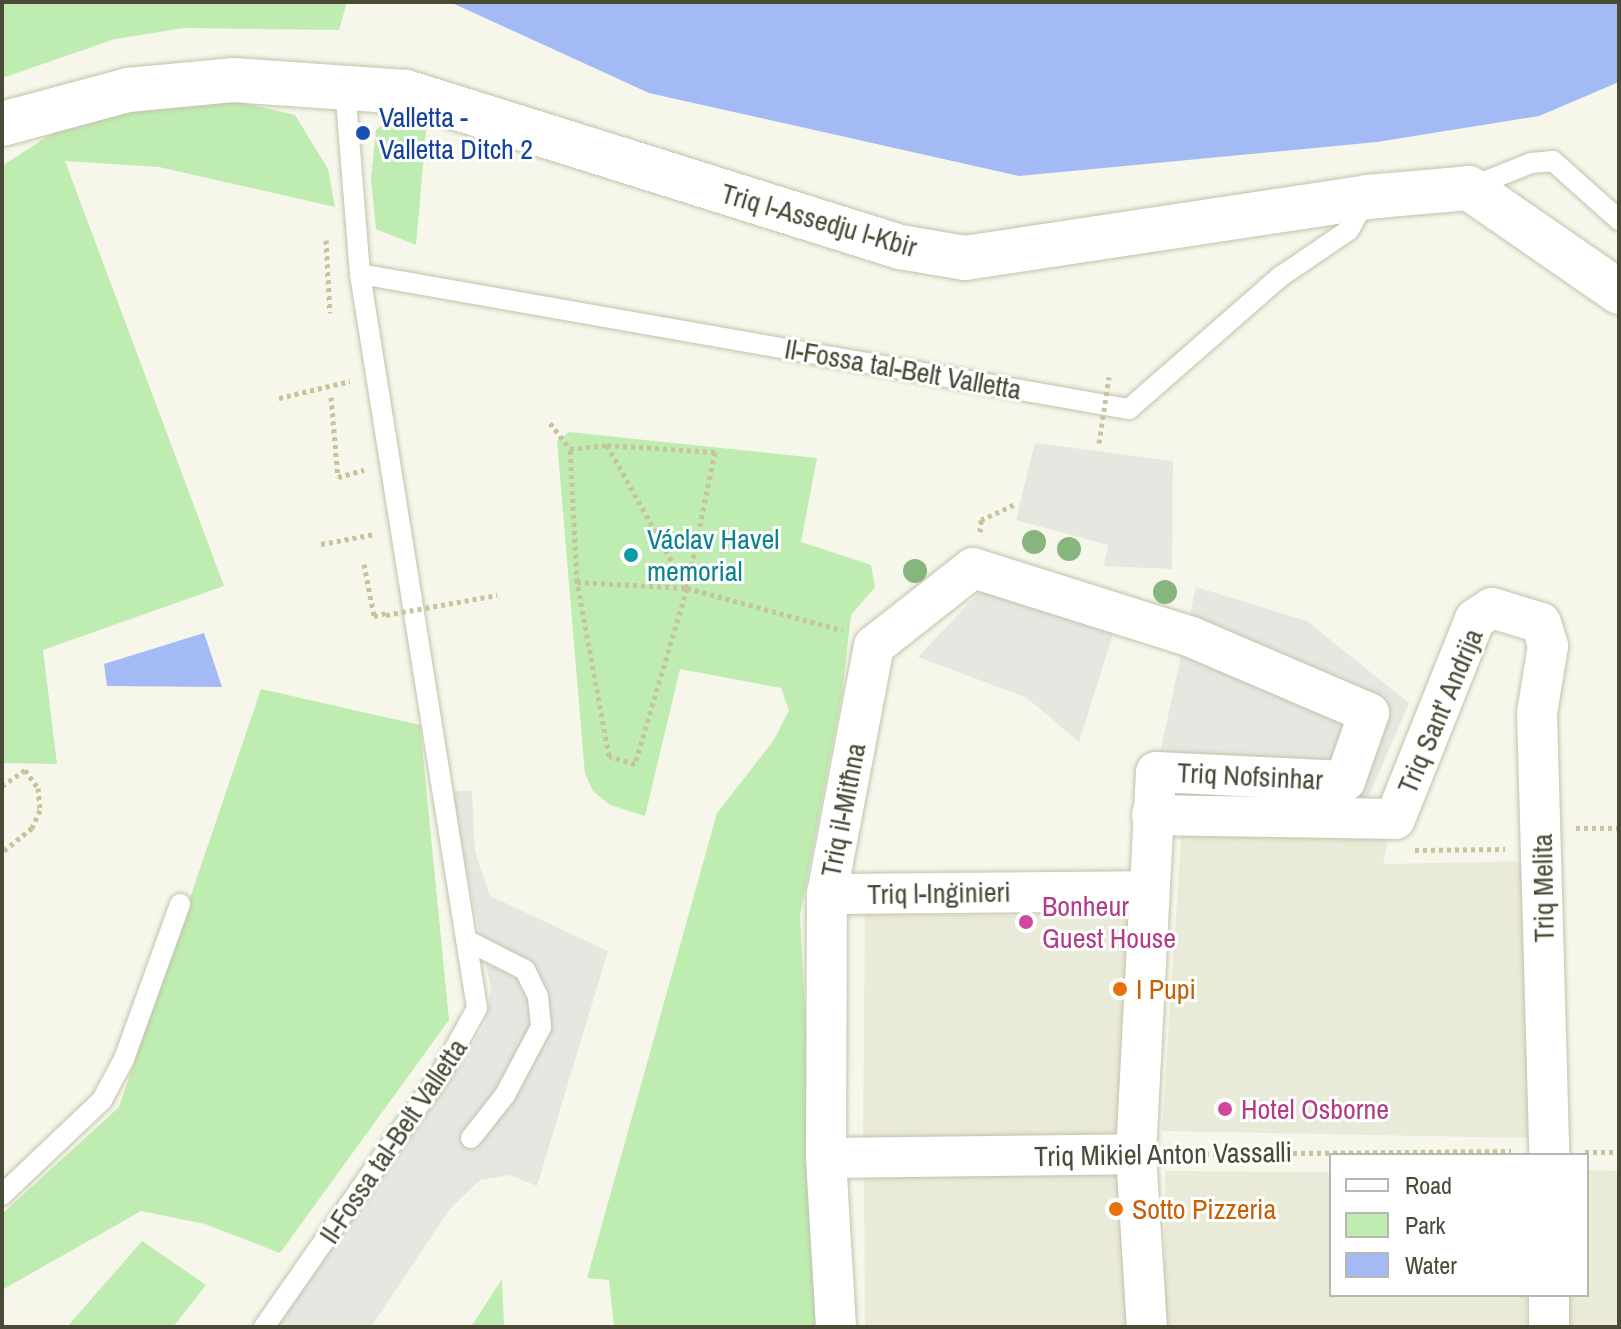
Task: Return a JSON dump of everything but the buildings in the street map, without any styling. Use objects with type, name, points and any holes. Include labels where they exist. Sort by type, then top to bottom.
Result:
[{"type":"street","name":"Triq l-Assedju l-Kbir","points":[[2,124],[128,90],[233,80],[406,92],[900,247],[965,258],[1367,197],[1469,188]]},
{"type":"street","points":[[1469,188],[1619,292]]},
{"type":"street","name":"Triq Nofsinhar","points":[[874,646],[973,568],[1189,636],[1369,713],[1345,781],[1156,772],[1146,891],[1136,1154],[1147,1327]]},
{"type":"street","name":"Triq Sant' Andrija","points":[[1152,815],[1395,819],[1475,619],[1492,608],[1541,623]]},
{"type":"street","name":"Triq Melita","points":[[1541,623],[1548,646],[1537,713],[1549,1153]]},
{"type":"street","name":"Triq il-Mitħna","points":[[836,1327],[826,1158],[827,894],[874,646]]},
{"type":"street","name":"Triq l-Inġinieri","points":[[827,894],[1146,891]]},
{"type":"street","name":"Triq Mikiel Anton Vassalli","points":[[826,1158],[1136,1154]]},
{"type":"street","points":[[1549,1297],[1549,1327]]},
{"type":"lane","name":"Il-Fossa tal-Belt Valletta","points":[[264,1327],[467,1032],[477,1008],[476,978],[466,940],[360,274],[345,86]]},
{"type":"lane","points":[[1469,188],[1531,163],[1553,161],[1619,220]]},
{"type":"lane","name":"Il-Fossa tal-Belt Valletta","points":[[360,274],[1129,409],[1280,277],[1349,230],[1367,197]]},
{"type":"lane","points":[[2,1195],[102,1100],[124,1059],[180,904]]},
{"type":"lane","points":[[466,940],[525,970],[538,997],[541,1027],[505,1095],[471,1138]]},
{"type":"path","points":[[326,239],[330,313]]},
{"type":"path","points":[[1099,443],[1109,377]]},
{"type":"path","points":[[279,398],[350,381],[352,396]]},
{"type":"path","points":[[331,397],[338,477],[364,470],[361,455]]},
{"type":"path","points":[[550,423],[570,449],[577,582],[609,756],[635,764],[687,588],[715,452],[607,445],[570,449]]},
{"type":"path","points":[[607,445],[687,588]]},
{"type":"path","points":[[978,547],[981,520],[1016,504]]},
{"type":"path","points":[[321,544],[376,533],[378,547]]},
{"type":"path","points":[[364,564],[374,616],[497,595]]},
{"type":"path","points":[[577,582],[687,588],[856,634],[874,646]]},
{"type":"path","points":[[384,602],[386,615]]},
{"type":"path","points":[[2,786],[25,770],[38,788],[40,810],[32,828],[2,852]]},
{"type":"path","points":[[1395,819],[1392,850],[1542,848]]},
{"type":"path","name":"Triq Mikiel Anton Vassalli","points":[[1136,1154],[1329,1154]]},
{"type":"shaded area","points":[[1035,443],[1173,461],[1172,569],[1104,566],[1108,545],[1016,520]]},
{"type":"shaded area","points":[[985,586],[1114,631],[1079,742],[1027,698],[918,657]]},
{"type":"shaded area","points":[[1196,587],[1307,621],[1409,703],[1368,798],[1259,793],[1156,772]]},
{"type":"shaded area","points":[[450,791],[472,791],[475,852],[490,896],[608,951],[537,1186],[510,1175],[480,1180],[449,1210],[371,1327],[258,1327],[466,1056],[485,1023],[491,988]]},
{"type":"shaded area","points":[[1182,824],[1391,826],[1383,864],[1536,861],[1530,1138],[1162,1131]]},
{"type":"shaded area","points":[[865,914],[1130,916],[1128,1138],[863,1139]]},
{"type":"shaded area","points":[[864,1169],[1137,1173],[1133,1327],[865,1327]]},
{"type":"shaded area","points":[[1589,1170],[1619,1171],[1619,1327],[1564,1327],[1564,1297],[1589,1297]]},
{"type":"shaded area","points":[[1165,1171],[1329,1172],[1329,1297],[1527,1297],[1526,1327],[1165,1327]]},
{"type":"green space","points":[[2,2],[347,2],[339,30],[184,28],[115,39],[2,78]]},
{"type":"green space","points":[[240,102],[295,115],[328,169],[335,207],[159,167],[65,161],[224,586],[43,650],[57,764],[2,763],[2,166],[68,123],[134,107]]},
{"type":"green space","points":[[396,114],[427,120],[416,245],[376,229],[371,179],[376,130]]},
{"type":"green space","points":[[569,432],[817,458],[801,542],[871,565],[875,587],[851,615],[842,694],[800,916],[822,1327],[614,1327],[609,1280],[587,1278],[717,813],[774,740],[789,710],[781,688],[680,669],[645,816],[610,805],[593,791],[585,774],[557,441]]},
{"type":"green space","points":[[261,689],[420,725],[449,1020],[280,1253],[205,1224],[141,1211],[2,1290],[2,1214],[119,1107]]},
{"type":"green space","points":[[142,1241],[206,1285],[173,1327],[67,1327]]},
{"type":"green space","points":[[502,1279],[504,1327],[471,1327]]},
{"type":"water","points":[[450,2],[1619,2],[1619,82],[1539,116],[1377,142],[1019,176],[649,93]]},
{"type":"water","points":[[204,633],[222,687],[107,686],[104,664]]},
{"type":"place","name":"Valletta - Valletta Ditch 2","points":[[363,133]]},
{"type":"place","name":"Václav Havel memorial","points":[[631,555]]},
{"type":"place","name":"Bonheur Guest House","points":[[1026,922]]},
{"type":"place","name":"I Pupi","points":[[1120,989]]},
{"type":"place","name":"Hotel Osborne","points":[[1225,1109]]},
{"type":"place","name":"Sotto Pizzeria","points":[[1116,1209]]}]
